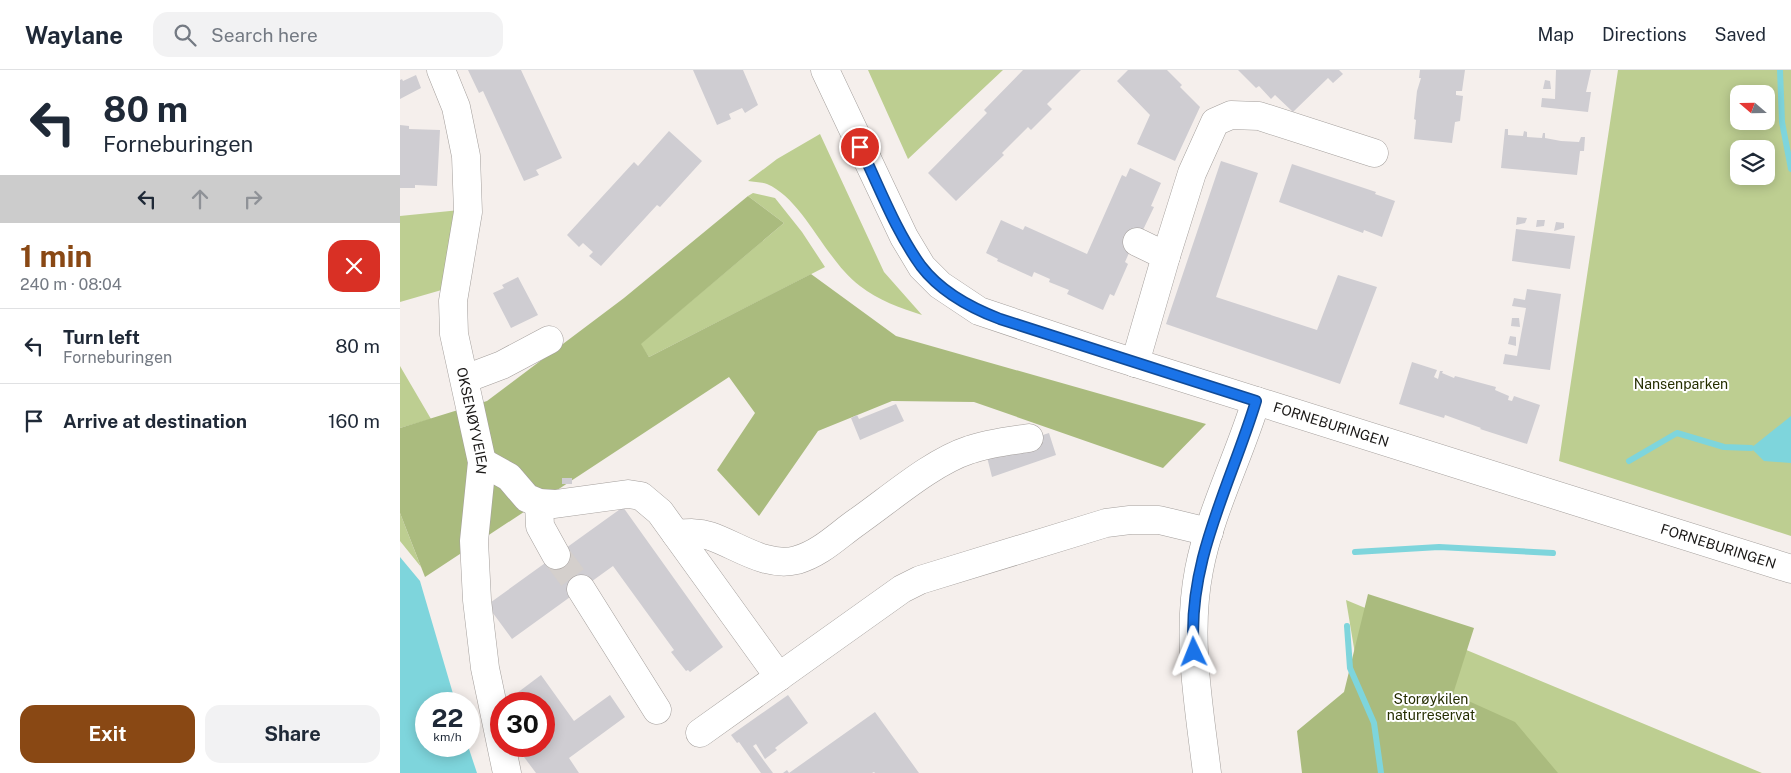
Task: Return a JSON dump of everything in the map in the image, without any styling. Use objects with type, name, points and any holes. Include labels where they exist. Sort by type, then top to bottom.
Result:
[{"type":"street","name":"OKSENØYVEIEN","points":[[441,70],[456,107],[466,156],[468,212],[453,301],[454,334],[482,462],[474,540],[477,600],[485,668],[507,773]]},
{"type":"street","name":"FORNEBURINGEN","points":[[825,70],[904,237],[922,267],[940,285],[979,311],[1135,363],[1791,569]]},
{"type":"street","points":[[1135,363],[1192,173],[1215,122],[1231,115],[1259,116],[1374,153]]},
{"type":"street","points":[[1137,242],[1166,256]]},
{"type":"street","points":[[465,379],[502,365],[549,340]]},
{"type":"street","points":[[1207,773],[1193,637],[1197,584],[1209,532],[1256,401]]},
{"type":"street","points":[[676,534],[693,532],[709,536],[762,558],[779,561],[795,560],[817,552],[940,463],[968,450],[1029,438]]},
{"type":"street","points":[[482,462],[509,477],[527,498],[540,503],[555,504],[628,494],[641,496],[660,512],[779,677]]},
{"type":"street","points":[[540,503],[540,526],[556,555]]},
{"type":"street","points":[[700,733],[902,589],[920,580],[1106,523],[1130,520],[1159,520],[1209,532]]},
{"type":"street","points":[[581,589],[657,710]]},
{"type":"green space","points":[[868,70],[1003,70],[908,159]]},
{"type":"green space","name":"Nansenparken","points":[[1618,70],[1791,70],[1791,536],[1559,461]]},
{"type":"green space","points":[[820,134],[884,272],[922,315],[889,303],[860,286],[847,275],[792,203],[767,184],[748,181],[777,159]]},
{"type":"green space","points":[[753,193],[775,198],[802,232],[825,267],[649,357],[640,344],[784,223],[748,196]]},
{"type":"green space","points":[[748,196],[784,223],[641,344],[649,357],[811,274],[896,336],[1206,424],[1163,468],[974,402],[892,401],[818,431],[759,516],[717,470],[755,413],[729,377],[425,577],[400,513],[400,428],[487,401],[624,298]]},
{"type":"green space","points":[[460,210],[445,289],[400,302],[400,216]]},
{"type":"green space","points":[[400,366],[431,419],[400,428]]},
{"type":"green space","points":[[400,513],[421,567],[400,541]]},
{"type":"green space","points":[[1368,594],[1474,628],[1453,694],[1515,722],[1558,773],[1302,773],[1297,731],[1344,692]]},
{"type":"green space","name":"Storøykilen naturreservat","points":[[1346,600],[1762,773],[1372,773],[1363,702]]},
{"type":"water","points":[[1791,416],[1791,463],[1764,461],[1751,448]]},
{"type":"water","points":[[400,557],[420,581],[452,692],[415,692],[415,757],[472,757],[477,773],[400,773]]},
{"type":"building","points":[[468,70],[521,70],[562,158],[536,170],[539,175],[524,181],[483,91],[479,93]]},
{"type":"building","points":[[693,70],[743,70],[758,105],[745,113],[742,108],[729,114],[731,119],[717,125]]},
{"type":"building","points":[[1023,70],[1081,70],[1047,104],[1052,109],[1031,130],[1028,127],[1002,153],[1004,155],[956,201],[928,173],[987,113],[984,110]]},
{"type":"building","points":[[1128,70],[1167,70],[1182,85],[1180,87],[1200,107],[1175,161],[1137,144],[1150,115],[1117,81]]},
{"type":"building","points":[[1238,70],[1339,70],[1343,74],[1333,83],[1328,78],[1293,112],[1275,95],[1271,99],[1259,86],[1256,88]]},
{"type":"building","points":[[1420,70],[1465,70],[1462,91],[1456,91],[1456,95],[1463,96],[1460,121],[1455,122],[1452,143],[1414,139],[1416,120],[1414,119],[1417,91],[1421,78],[1419,78]]},
{"type":"building","points":[[1556,70],[1591,70],[1586,92],[1591,92],[1588,112],[1541,107],[1542,98],[1555,99]]},
{"type":"building","points":[[416,75],[421,88],[400,99],[400,80],[402,79],[403,81]]},
{"type":"building","points":[[1545,80],[1550,81],[1551,89],[1543,89]]},
{"type":"building","points":[[400,125],[409,126],[409,129],[440,130],[437,186],[415,185],[415,188],[400,188]]},
{"type":"building","points":[[1505,129],[1508,129],[1508,135],[1523,136],[1524,131],[1527,132],[1527,137],[1542,138],[1543,133],[1545,133],[1545,138],[1561,141],[1579,142],[1581,137],[1585,137],[1584,151],[1580,151],[1577,175],[1501,168]]},
{"type":"building","points":[[669,131],[702,161],[660,207],[657,205],[601,266],[589,256],[593,252],[583,243],[579,247],[567,235],[634,162],[638,166]]},
{"type":"building","points":[[1221,161],[1258,173],[1216,297],[1317,330],[1338,275],[1377,287],[1340,384],[1166,324]]},
{"type":"building","points":[[1292,164],[1376,192],[1375,194],[1395,201],[1382,237],[1364,230],[1363,233],[1279,202]]},
{"type":"building","points":[[1130,168],[1161,183],[1151,206],[1154,207],[1142,232],[1139,230],[1125,262],[1128,264],[1114,296],[1110,294],[1103,310],[1067,294],[1069,290],[1049,282],[1050,279],[1034,272],[1032,277],[997,261],[998,259],[986,253],[1001,220],[1023,230],[1025,226],[1087,254],[1122,175],[1126,177]]},
{"type":"building","points":[[1517,217],[1527,218],[1525,223],[1516,225]]},
{"type":"building","points":[[1537,220],[1545,220],[1544,226],[1536,227]]},
{"type":"building","points":[[1556,222],[1564,223],[1564,228],[1554,231]]},
{"type":"building","points":[[1516,229],[1575,236],[1570,269],[1512,261]]},
{"type":"building","points":[[518,277],[538,315],[511,328],[493,293],[504,288],[502,285]]},
{"type":"building","points":[[1527,289],[1561,294],[1550,370],[1503,364],[1505,354],[1517,356],[1526,308],[1512,306],[1514,298],[1525,300]]},
{"type":"building","points":[[1512,318],[1519,318],[1520,327],[1511,326]]},
{"type":"building","points":[[1510,336],[1516,337],[1516,346],[1508,344]]},
{"type":"building","points":[[1412,362],[1437,370],[1434,377],[1438,379],[1440,371],[1443,371],[1442,373],[1454,378],[1455,376],[1496,387],[1495,390],[1509,396],[1508,400],[1512,401],[1514,396],[1540,405],[1527,444],[1480,429],[1445,415],[1444,418],[1399,404]]},
{"type":"building","points":[[896,404],[904,421],[860,440],[851,418],[857,415],[859,419]]},
{"type":"building","points":[[1049,433],[1056,455],[992,477],[986,453]]},
{"type":"building","points":[[562,478],[572,478],[572,484],[562,484]]},
{"type":"building","points":[[623,507],[723,647],[690,672],[686,671],[671,652],[674,650],[613,566],[512,639],[487,605]]},
{"type":"building","points":[[541,675],[553,692],[518,692]]},
{"type":"building","points":[[555,695],[574,721],[610,695],[625,717],[569,758],[579,773],[536,773],[524,757],[555,757]]},
{"type":"building","points":[[788,695],[808,723],[775,748],[777,750],[765,759],[756,744],[753,746],[773,773],[761,773],[739,742],[737,743],[731,735]]},
{"type":"building","points":[[875,712],[919,773],[874,772],[789,773]]},
{"type":"waterway","points":[[1780,70],[1782,122],[1791,169]]},
{"type":"waterway","points":[[1629,461],[1677,433],[1724,447],[1751,448]]},
{"type":"waterway","points":[[1355,552],[1439,547],[1553,553]]},
{"type":"waterway","points":[[1347,626],[1350,668],[1374,723],[1381,773]]},
{"type":"tunnel","points":[[556,555],[581,589]]},
{"type":"route","points":[[860,147],[904,237],[922,267],[940,285],[958,298],[979,311],[1000,319],[1256,401],[1209,532],[1199,569],[1195,599],[1194,652]]}]
